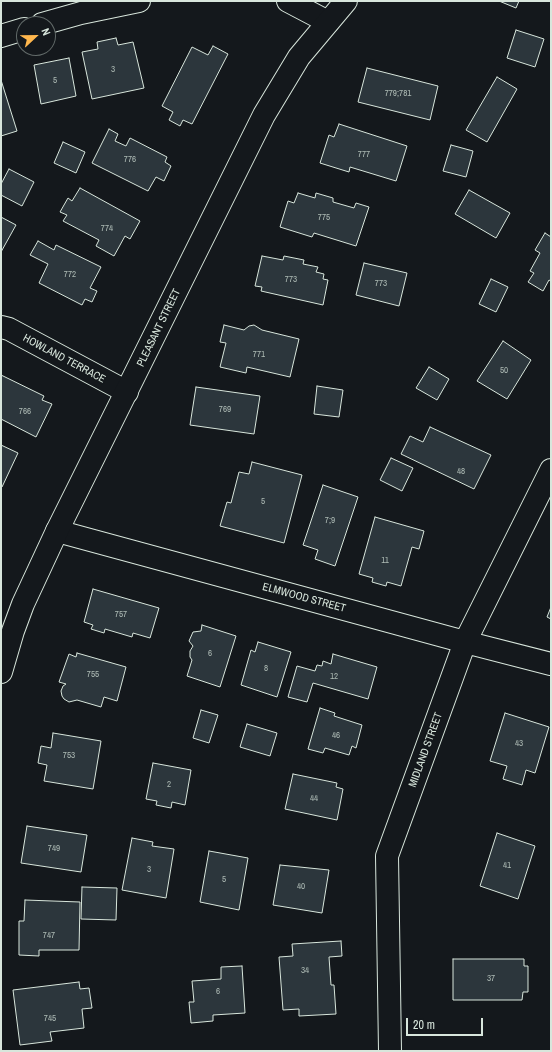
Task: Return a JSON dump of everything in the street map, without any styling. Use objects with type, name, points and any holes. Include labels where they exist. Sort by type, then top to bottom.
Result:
[{"type":"street","points":[[56,18],[80,7],[139,1]]},
{"type":"street","points":[[288,1],[328,22]]},
{"type":"street","name":"PLEASANT STREET","points":[[1,672],[13,631],[57,531],[264,115],[299,57],[346,1]]},
{"type":"street","points":[[1,36],[16,31]]},
{"type":"street","name":"HOWLAND TERRACE","points":[[1,326],[127,392]]},
{"type":"street","name":"MIDLAND STREET","points":[[390,1051],[387,856],[465,642],[551,470]]},
{"type":"street","name":"ELMWOOD STREET","points":[[57,531],[551,664]]},
{"type":"building","points":[[499,1],[519,1],[516,8]]},
{"type":"building","points":[[516,30],[544,39],[535,67],[507,58]]},
{"type":"building","points":[[116,38],[118,45],[133,42],[144,88],[92,99],[82,52],[98,49],[97,42]]},
{"type":"building","points":[[213,46],[228,54],[192,124],[183,120],[180,126],[169,120],[173,112],[162,106],[192,47],[208,55]]},
{"type":"building","points":[[69,58],[76,96],[41,104],[34,65]]},
{"type":"building","points":[[367,68],[438,86],[430,120],[358,102]]},
{"type":"building","points":[[497,77],[517,89],[487,142],[466,130]]},
{"type":"building","points":[[1,80],[17,131],[1,136]]},
{"type":"building","points":[[339,124],[407,146],[396,181],[350,167],[349,172],[320,163],[329,135],[334,137]]},
{"type":"building","points":[[109,129],[118,134],[115,141],[126,146],[130,138],[167,157],[165,162],[171,166],[164,181],[156,177],[148,191],[92,163]]},
{"type":"building","points":[[63,142],[85,152],[76,173],[54,163]]},
{"type":"building","points":[[451,145],[473,151],[466,177],[443,171]]},
{"type":"building","points":[[9,169],[34,182],[22,206],[1,195],[1,184]]},
{"type":"building","points":[[80,188],[140,221],[130,239],[125,236],[114,256],[96,246],[99,240],[63,221],[67,215],[60,212],[68,198],[72,201]]},
{"type":"building","points":[[469,190],[510,213],[496,238],[455,214]]},
{"type":"building","points":[[298,193],[315,198],[316,193],[333,198],[333,202],[354,208],[356,203],[369,207],[356,246],[314,233],[312,237],[280,227],[288,201],[294,203]]},
{"type":"building","points":[[1,217],[16,225],[1,252]]},
{"type":"building","points":[[545,233],[551,237],[551,281],[549,280],[543,291],[528,282],[534,273],[530,271],[540,253],[535,250]]},
{"type":"building","points":[[38,241],[54,250],[56,245],[101,267],[90,288],[97,291],[92,302],[85,299],[82,305],[39,283],[48,264],[30,255]]},
{"type":"building","points":[[262,256],[283,260],[284,256],[304,260],[303,264],[318,267],[316,272],[324,274],[323,279],[328,280],[323,305],[261,291],[262,287],[255,286]]},
{"type":"building","points":[[364,263],[407,273],[399,306],[356,295]]},
{"type":"building","points":[[491,279],[508,287],[496,312],[479,304]]},
{"type":"building","points":[[224,325],[244,330],[249,326],[254,325],[262,330],[299,339],[290,377],[247,367],[246,373],[220,367],[226,343],[220,342]]},
{"type":"building","points":[[503,341],[531,360],[507,399],[477,381]]},
{"type":"building","points":[[429,367],[449,379],[437,400],[416,388]]},
{"type":"building","points":[[1,375],[44,396],[42,400],[52,404],[36,437],[1,419]]},
{"type":"building","points":[[317,386],[343,390],[339,417],[314,414]]},
{"type":"building","points":[[196,387],[260,396],[254,434],[190,425]]},
{"type":"building","points":[[430,427],[491,455],[474,489],[401,454],[410,436],[423,442]]},
{"type":"building","points":[[1,445],[18,453],[2,487],[1,487]]},
{"type":"building","points":[[391,458],[413,468],[402,491],[380,480]]},
{"type":"building","points":[[252,462],[302,475],[284,543],[220,526],[227,502],[231,503],[239,472],[249,474]]},
{"type":"building","points":[[323,485],[358,497],[335,566],[315,559],[318,550],[303,545]]},
{"type":"building","points":[[375,517],[424,531],[419,549],[412,547],[401,586],[387,582],[386,586],[372,582],[373,578],[359,574]]},
{"type":"building","points":[[93,589],[159,608],[150,638],[133,633],[132,637],[105,629],[104,633],[91,629],[93,625],[84,622]]},
{"type":"building","points":[[551,607],[551,619],[547,617]]},
{"type":"building","points":[[202,625],[236,636],[220,687],[187,676],[192,660],[190,657],[190,651],[193,646],[189,641],[193,632],[201,631]]},
{"type":"building","points":[[258,642],[291,652],[277,697],[241,685],[251,650],[255,652]]},
{"type":"building","points":[[77,653],[126,667],[117,701],[104,697],[101,707],[77,700],[69,702],[64,699],[61,691],[63,686],[66,684],[59,682],[69,654],[76,657]]},
{"type":"building","points":[[333,654],[377,667],[368,699],[313,683],[307,702],[288,697],[297,666],[315,671],[317,665],[322,666],[323,661],[331,664]]},
{"type":"building","points":[[320,708],[335,713],[334,716],[362,725],[356,748],[352,746],[349,755],[325,748],[323,753],[308,749]]},
{"type":"building","points":[[201,710],[218,715],[209,743],[193,738]]},
{"type":"building","points":[[505,713],[549,727],[535,773],[526,770],[522,785],[503,779],[507,766],[490,761]]},
{"type":"building","points":[[247,724],[277,733],[270,756],[240,747]]},
{"type":"building","points":[[53,733],[101,741],[93,789],[44,781],[47,765],[38,763],[41,746],[51,748]]},
{"type":"building","points":[[153,763],[191,770],[185,805],[172,802],[171,808],[156,805],[157,801],[146,799]]},
{"type":"building","points":[[293,774],[337,783],[336,787],[343,789],[337,820],[285,809]]},
{"type":"building","points":[[27,826],[87,835],[81,872],[21,863]]},
{"type":"building","points":[[497,833],[535,846],[518,899],[480,886]]},
{"type":"building","points":[[132,838],[153,842],[152,846],[174,849],[166,898],[122,890]]},
{"type":"building","points":[[209,851],[248,858],[239,910],[200,902]]},
{"type":"building","points":[[280,865],[329,870],[322,913],[273,905]]},
{"type":"building","points":[[82,887],[117,888],[116,920],[81,919]]},
{"type":"building","points":[[25,900],[80,902],[79,950],[39,950],[39,956],[19,955],[19,921],[24,921]]},
{"type":"building","points":[[341,941],[342,956],[329,957],[331,985],[334,985],[336,1014],[299,1016],[299,1009],[283,1010],[279,957],[293,956],[292,944]]},
{"type":"building","points":[[453,959],[524,959],[524,966],[528,966],[528,992],[523,992],[522,1000],[453,1000]]},
{"type":"building","points":[[242,966],[245,1013],[213,1015],[213,1021],[191,1023],[189,1002],[194,1002],[192,981],[221,979],[221,967]]},
{"type":"building","points":[[79,982],[80,989],[89,988],[92,1008],[82,1009],[84,1028],[50,1032],[52,1041],[20,1045],[13,990]]}]
